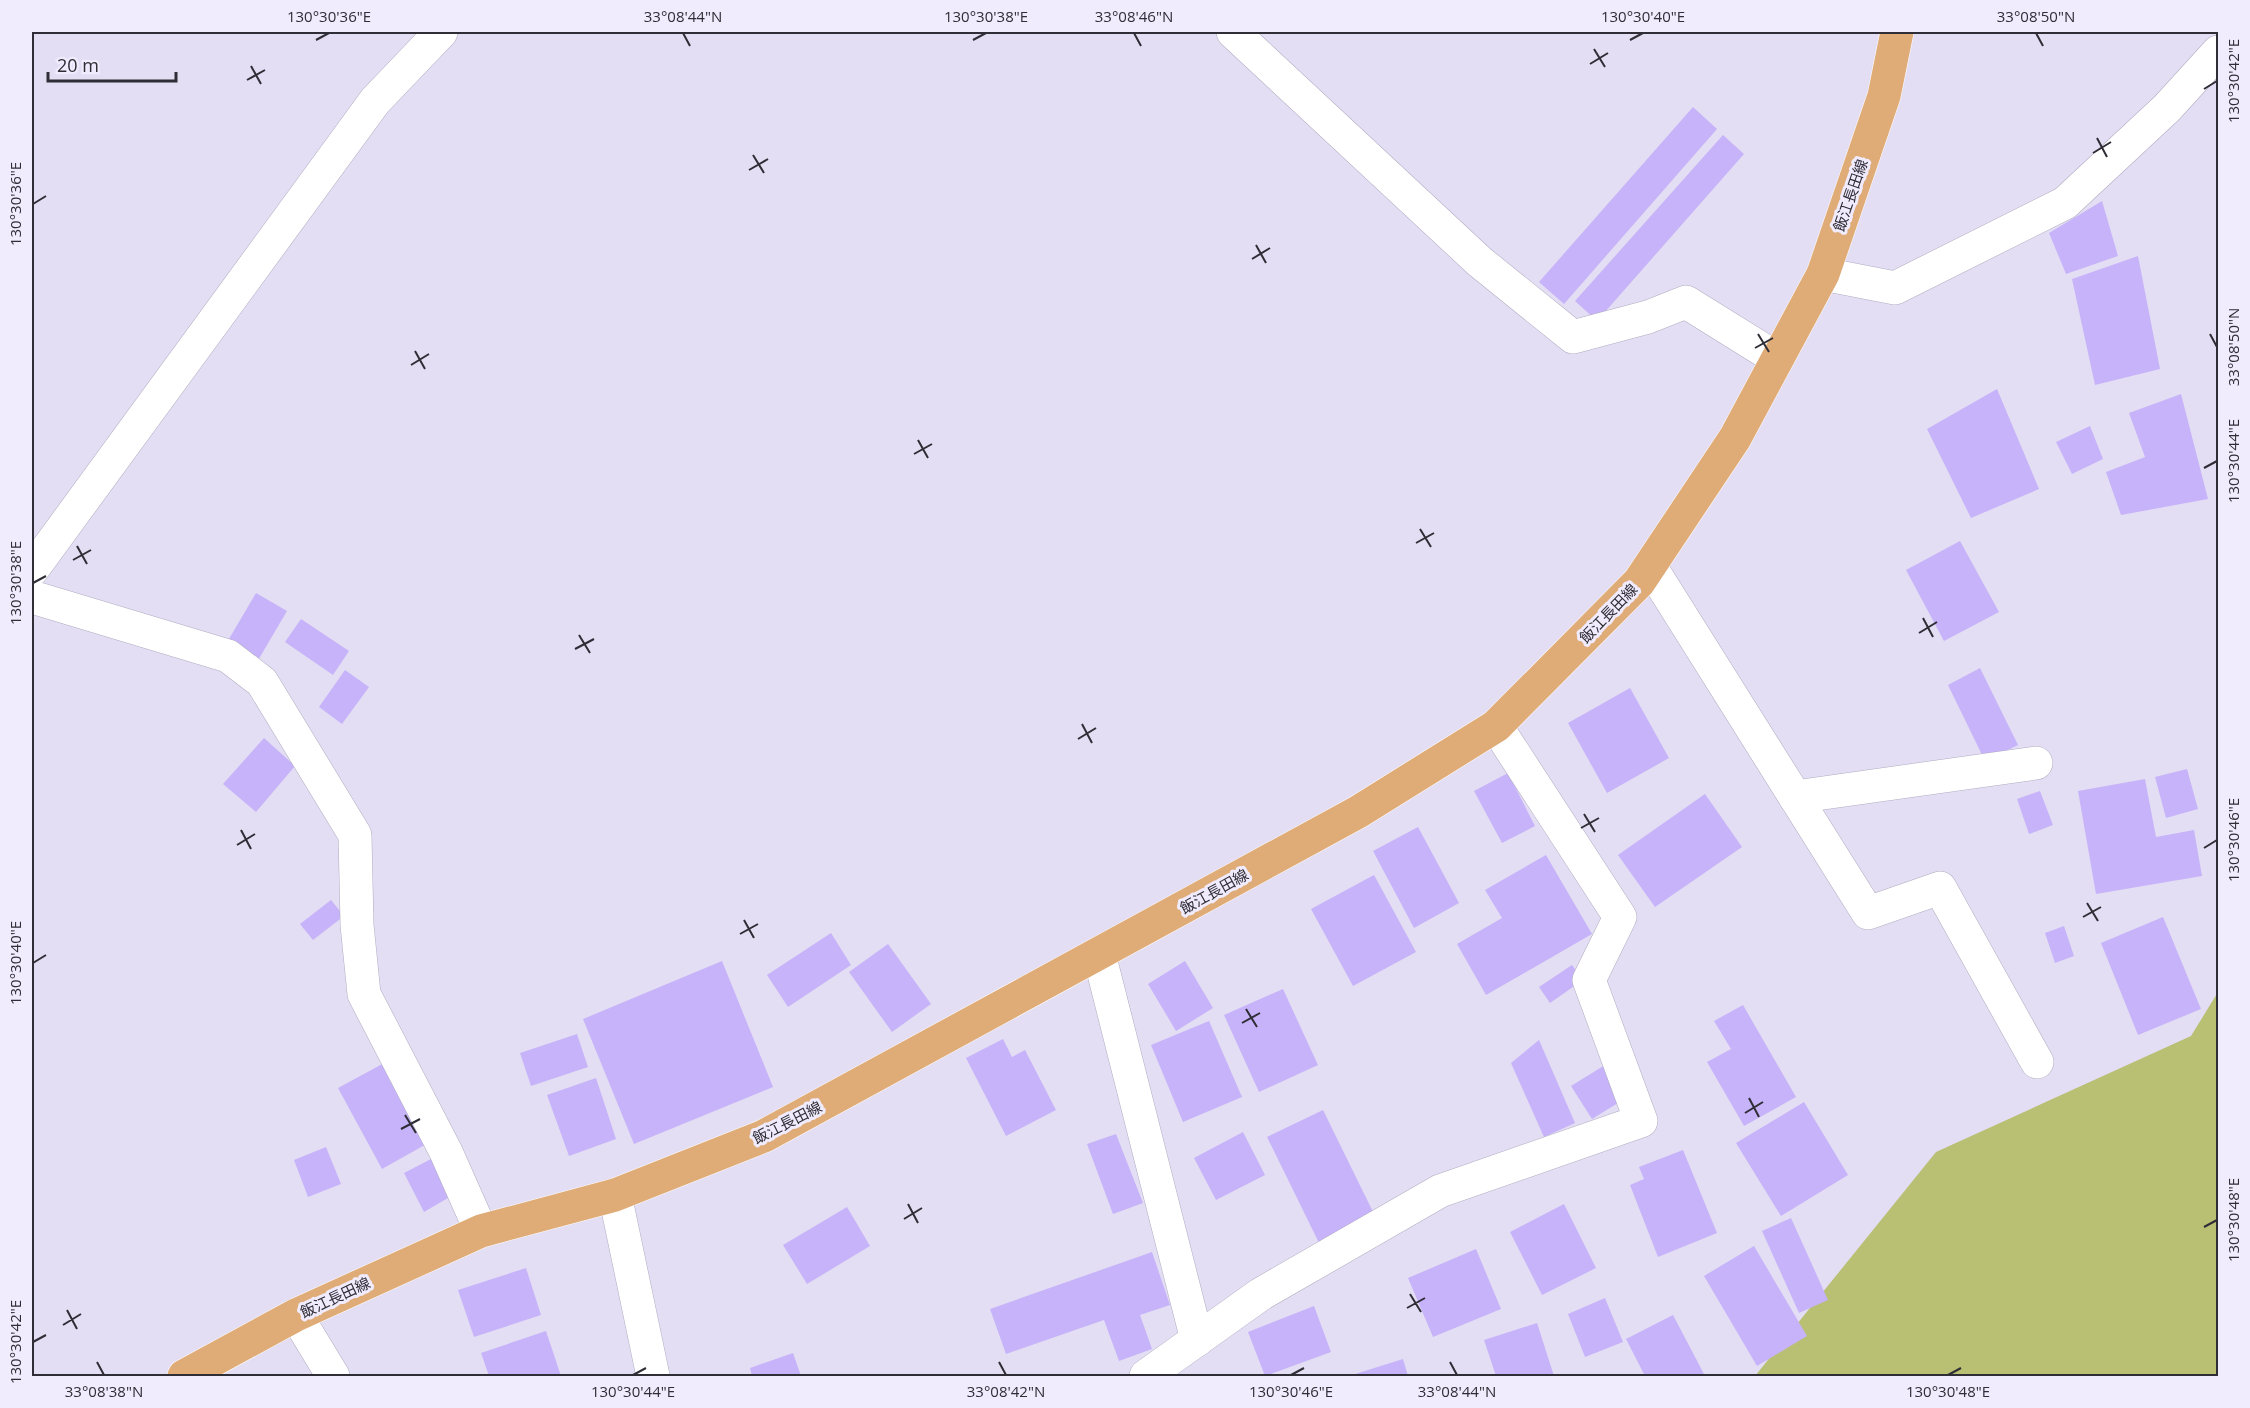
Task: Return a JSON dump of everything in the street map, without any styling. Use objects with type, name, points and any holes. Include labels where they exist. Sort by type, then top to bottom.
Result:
[{"type":"main road","name":"飯江長田線","points":[[184,1377],[296,1315],[481,1231],[615,1195],[764,1136],[1359,812],[1497,726],[1639,582],[1735,438],[1823,274],[1884,96],[1896,32]]},
{"type":"street","points":[[32,570],[375,101],[441,32]]},
{"type":"street","points":[[1233,32],[1480,262],[1573,337],[1648,317],[1686,302],[1776,358]]},
{"type":"street","points":[[1823,274],[1895,288],[2065,203],[2167,108],[2218,52]]},
{"type":"street","points":[[1650,566],[1868,913],[1940,888],[2037,1062]]},
{"type":"street","points":[[32,597],[228,656],[262,682],[355,835],[357,925],[364,994],[447,1152],[481,1231]]},
{"type":"street","points":[[1146,1377],[1261,1294],[1440,1191],[1641,1120],[1589,980],[1620,917],[1497,726]]},
{"type":"street","points":[[1796,797],[2036,763]]},
{"type":"street","points":[[1099,954],[1197,1340]]},
{"type":"street","points":[[615,1195],[653,1377]]},
{"type":"street","points":[[296,1315],[333,1377]]},
{"type":"green space","points":[[2218,992],[2218,1376],[1755,1376],[1936,1152],[2191,1036]]},
{"type":"building","points":[[1693,107],[1717,129],[1564,304],[1539,282]]},
{"type":"building","points":[[1723,135],[1744,154],[1597,321],[1575,301]]},
{"type":"building","points":[[2102,201],[2118,256],[2066,274],[2049,233]]},
{"type":"building","points":[[2138,256],[2160,369],[2095,385],[2072,279]]},
{"type":"building","points":[[1997,389],[2039,489],[1971,518],[1927,429]]},
{"type":"building","points":[[2181,394],[2208,499],[2121,515],[2106,472],[2145,457],[2129,413]]},
{"type":"building","points":[[2090,426],[2103,459],[2072,474],[2056,442]]},
{"type":"building","points":[[1960,541],[1999,612],[1944,641],[1906,570]]},
{"type":"building","points":[[256,593],[287,611],[257,662],[226,644]]},
{"type":"building","points":[[301,619],[349,651],[333,675],[285,642]]},
{"type":"building","points":[[1980,668],[2018,745],[1985,761],[1948,685]]},
{"type":"building","points":[[345,670],[369,687],[342,724],[319,707]]},
{"type":"building","points":[[1630,688],[1669,758],[1607,793],[1568,723]]},
{"type":"building","points":[[264,738],[295,766],[256,812],[223,784]]},
{"type":"building","points":[[2187,769],[2198,809],[2166,818],[2155,777]]},
{"type":"building","points":[[1508,773],[1535,826],[1502,843],[1474,791]]},
{"type":"building","points":[[2145,779],[2156,837],[2194,830],[2202,876],[2096,894],[2078,791]]},
{"type":"building","points":[[2040,791],[2053,825],[2029,834],[2017,799]]},
{"type":"building","points":[[1705,794],[1742,847],[1655,907],[1618,855]]},
{"type":"building","points":[[1418,827],[1459,903],[1414,928],[1373,851]]},
{"type":"building","points":[[1546,855],[1592,934],[1486,995],[1457,944],[1502,918],[1485,890]]},
{"type":"building","points":[[1374,875],[1416,952],[1353,986],[1311,909]]},
{"type":"building","points":[[331,900],[344,916],[313,940],[300,924]]},
{"type":"building","points":[[2163,917],[2201,1009],[2138,1035],[2101,943]]},
{"type":"building","points":[[2064,926],[2074,956],[2055,963],[2045,933]]},
{"type":"building","points":[[831,933],[851,965],[788,1007],[767,975]]},
{"type":"building","points":[[888,944],[931,1004],[892,1032],[849,972]]},
{"type":"building","points":[[722,961],[773,1087],[634,1144],[583,1019]]},
{"type":"building","points":[[1185,961],[1213,1008],[1176,1031],[1148,984]]},
{"type":"building","points":[[1572,965],[1583,980],[1550,1003],[1539,987]]},
{"type":"building","points":[[1283,989],[1318,1065],[1259,1092],[1224,1015]]},
{"type":"building","points":[[1743,1005],[1796,1097],[1744,1126],[1707,1062],[1731,1049],[1714,1021]]},
{"type":"building","points":[[1209,1021],[1242,1097],[1183,1122],[1151,1045]]},
{"type":"building","points":[[577,1034],[588,1067],[531,1086],[520,1053]]},
{"type":"building","points":[[1003,1039],[1012,1057],[1025,1050],[1056,1110],[1006,1136],[966,1058]]},
{"type":"building","points":[[1539,1040],[1575,1123],[1544,1137],[1511,1063]]},
{"type":"building","points":[[386,1062],[430,1142],[382,1169],[338,1088]]},
{"type":"building","points":[[1605,1065],[1626,1098],[1592,1119],[1571,1086]]},
{"type":"building","points":[[596,1078],[616,1139],[569,1156],[547,1095]]},
{"type":"building","points":[[1804,1102],[1848,1175],[1781,1216],[1736,1143]]},
{"type":"building","points":[[1323,1110],[1377,1220],[1321,1247],[1267,1137]]},
{"type":"building","points":[[1243,1132],[1265,1175],[1216,1200],[1194,1158]]},
{"type":"building","points":[[1116,1134],[1143,1203],[1113,1214],[1087,1144]]},
{"type":"building","points":[[326,1147],[341,1184],[308,1197],[294,1160]]},
{"type":"building","points":[[1683,1150],[1717,1233],[1658,1257],[1630,1185],[1644,1179],[1639,1167]]},
{"type":"building","points":[[433,1158],[453,1195],[424,1212],[404,1173]]},
{"type":"building","points":[[1564,1204],[1596,1268],[1542,1295],[1510,1232]]},
{"type":"building","points":[[847,1207],[870,1246],[807,1284],[783,1245]]},
{"type":"building","points":[[1791,1218],[1828,1300],[1799,1313],[1762,1231]]},
{"type":"building","points":[[1754,1246],[1807,1336],[1757,1366],[1704,1276]]},
{"type":"building","points":[[1476,1249],[1501,1309],[1433,1337],[1408,1278]]},
{"type":"building","points":[[1152,1252],[1170,1305],[1140,1315],[1152,1349],[1119,1361],[1104,1320],[1006,1354],[990,1309]]},
{"type":"building","points":[[526,1268],[541,1315],[474,1337],[458,1290]]},
{"type":"building","points":[[1605,1298],[1623,1342],[1585,1357],[1568,1314]]},
{"type":"building","points":[[1314,1306],[1331,1352],[1265,1376],[1248,1332]]},
{"type":"building","points":[[1673,1315],[1705,1376],[1645,1376],[1626,1339]]},
{"type":"building","points":[[1537,1323],[1554,1376],[1496,1376],[1484,1340]]},
{"type":"building","points":[[546,1331],[561,1376],[489,1376],[481,1353]]},
{"type":"building","points":[[793,1353],[801,1376],[752,1376],[750,1368]]},
{"type":"building","points":[[1403,1359],[1408,1376],[1349,1376]]}]
